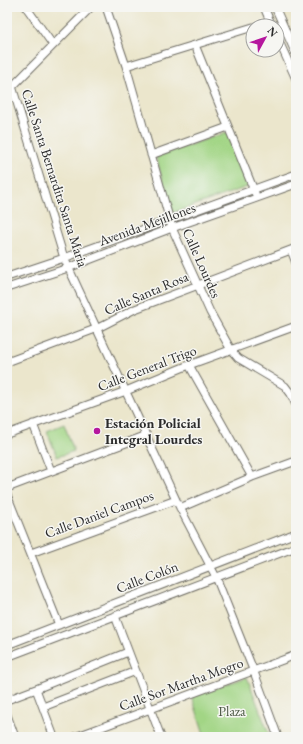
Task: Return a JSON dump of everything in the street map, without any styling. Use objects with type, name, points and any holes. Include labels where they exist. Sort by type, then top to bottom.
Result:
[{"type":"street","points":[[26,7],[53,45]]},
{"type":"street","points":[[10,89],[92,7]]},
{"type":"street","name":"Calle Lourdes","points":[[106,7],[126,66],[172,228],[197,285],[231,350],[238,358],[285,386],[296,405]]},
{"type":"street","points":[[264,7],[269,18]]},
{"type":"street","points":[[275,7],[296,54]]},
{"type":"street","points":[[126,66],[245,29]]},
{"type":"street","points":[[195,45],[254,189],[256,199]]},
{"type":"street","points":[[285,55],[296,79]]},
{"type":"street","name":"Calle Santa Bernardita Santa Maria","points":[[10,89],[68,268],[98,328],[176,500],[216,577],[278,737]]},
{"type":"street","points":[[151,155],[228,127]]},
{"type":"street","name":"Avenida Mejillones","points":[[7,278],[296,174]]},
{"type":"street","name":"Avenida Mejillones","points":[[7,288],[68,268],[172,228],[296,184]]},
{"type":"street","points":[[294,249],[296,263]]},
{"type":"street","name":"Calle Santa Rosa","points":[[7,362],[98,328],[135,309],[294,249]]},
{"type":"street","name":"Calle General Trigo","points":[[7,434],[126,391],[189,365],[296,326]]},
{"type":"street","points":[[189,365],[252,477]]},
{"type":"street","points":[[33,424],[51,472]]},
{"type":"street","points":[[7,488],[147,435]]},
{"type":"street","points":[[180,508],[252,477],[296,461]]},
{"type":"street","points":[[7,495],[59,625]]},
{"type":"street","name":"Calle Daniel Campos","points":[[30,553],[176,500]]},
{"type":"street","name":"Calle Colón","points":[[7,645],[296,533]]},
{"type":"street","name":"Calle Colón","points":[[7,658],[296,547]]},
{"type":"street","points":[[115,616],[161,737]]},
{"type":"street","points":[[7,700],[36,690],[128,652]]},
{"type":"street","name":"Calle Sor Martha Mogro","points":[[75,737],[254,672],[296,655]]},
{"type":"street","points":[[43,707],[136,671]]},
{"type":"street","points":[[36,690],[54,737]]},
{"type":"street","points":[[7,715],[15,737]]},
{"type":"green space","points":[[227,132],[250,186],[172,213],[156,157]]},
{"type":"green space","points":[[64,424],[74,451],[57,457],[47,431]]},
{"type":"green space","name":"Plaza","points":[[247,677],[270,737],[205,737],[192,697]]},
{"type":"place","name":"Estación Policial Integral Lourdes","points":[[97,431]]}]
